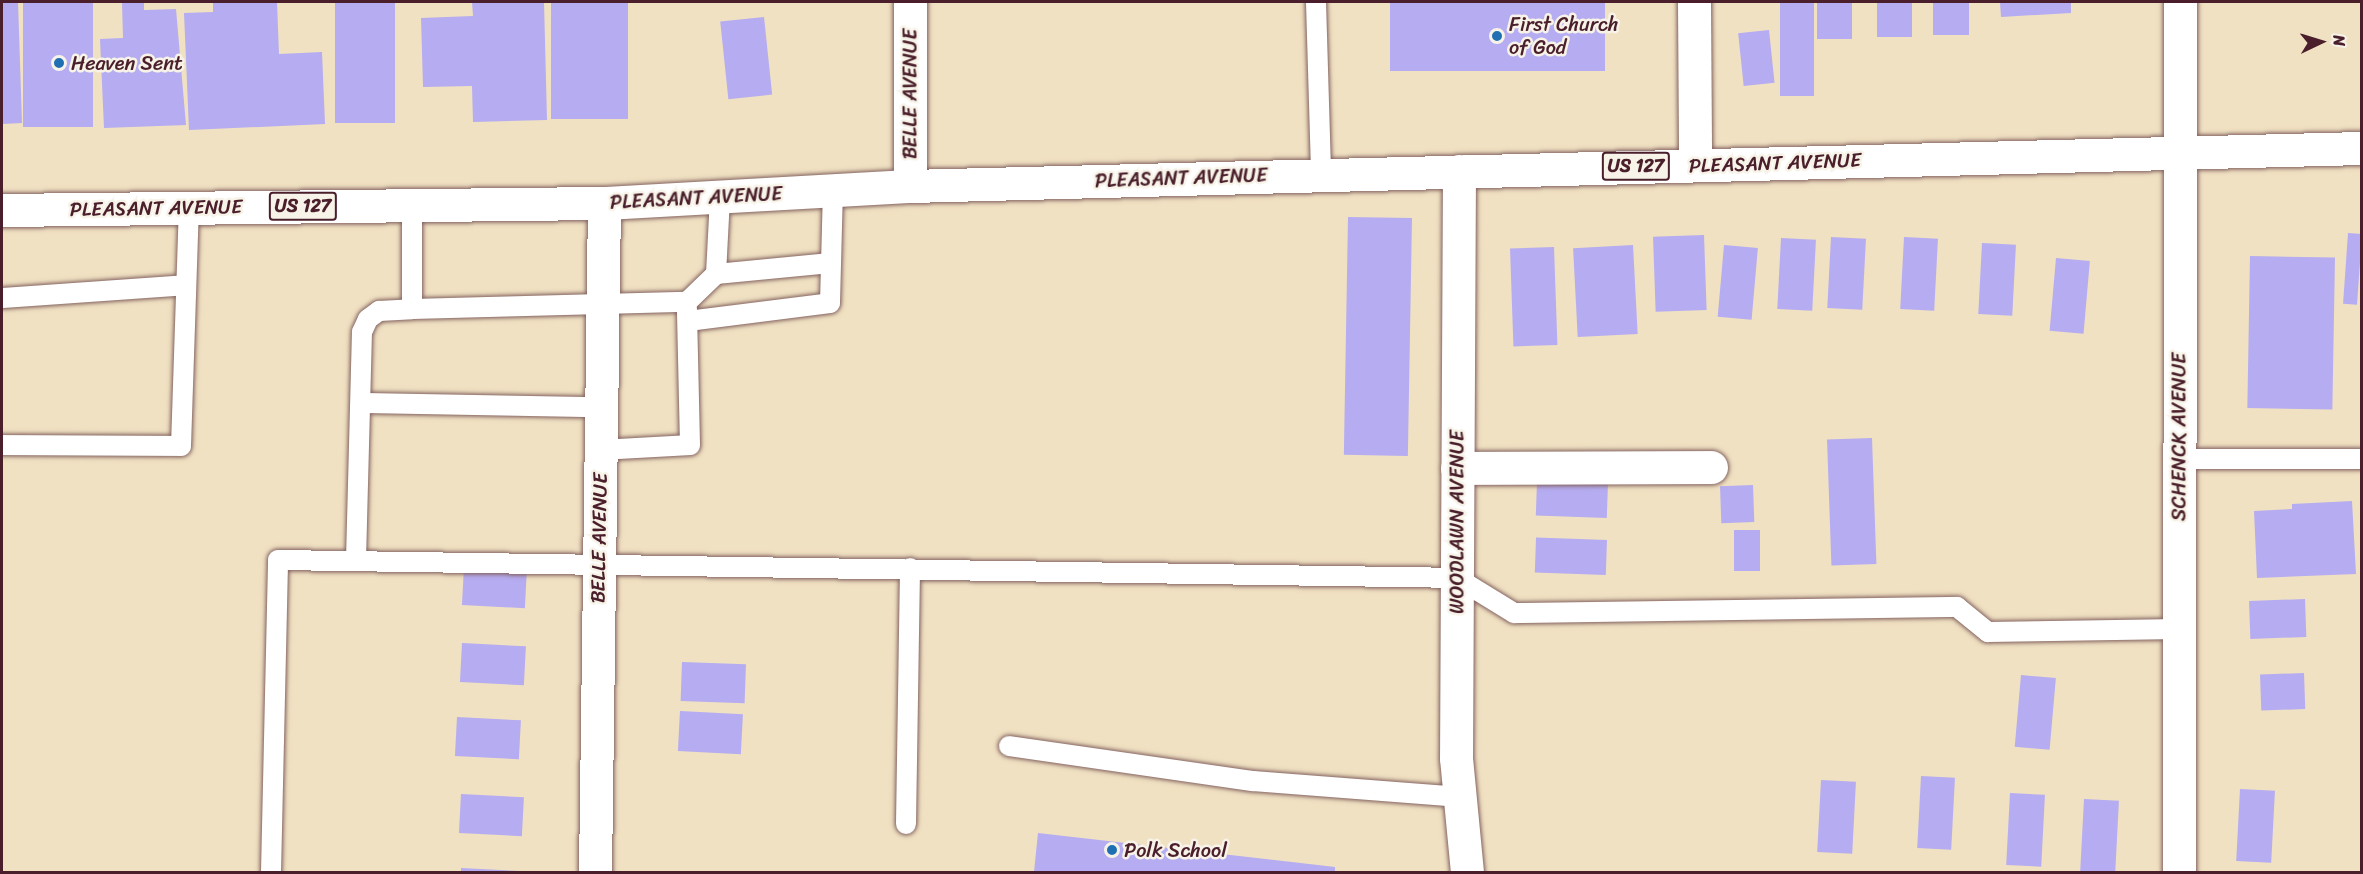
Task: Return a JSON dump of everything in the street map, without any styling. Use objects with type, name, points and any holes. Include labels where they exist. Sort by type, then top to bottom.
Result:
[{"type":"street","name":"BELLE AVENUE","points":[[910,2],[910,186]]},
{"type":"street","points":[[1694,2],[1695,165]]},
{"type":"street","name":"SCHENCK AVENUE","points":[[2179,873],[2180,2]]},
{"type":"street","name":"PLEASANT AVENUE","points":[[2,210],[604,203],[910,186],[2179,150],[2361,148]]},
{"type":"street","name":"WOODLAWN AVENUE","points":[[1459,171],[1456,758],[1467,873]]},
{"type":"street","name":"BELLE AVENUE","points":[[596,873],[604,203]]},
{"type":"street","points":[[1457,468],[1711,467]]},
{"type":"lane","points":[[1316,2],[1321,174]]},
{"type":"lane","points":[[356,560],[362,332],[368,319],[379,311],[412,309],[603,307],[688,311],[830,303],[833,190]]},
{"type":"lane","points":[[601,450],[690,445],[688,311],[716,274],[720,197]]},
{"type":"lane","points":[[412,205],[412,309]]},
{"type":"lane","points":[[2,445],[181,446],[189,208]]},
{"type":"lane","points":[[716,274],[830,263]]},
{"type":"lane","points":[[2,298],[186,285]]},
{"type":"lane","points":[[361,404],[602,407]]},
{"type":"lane","points":[[2179,459],[2361,459]]},
{"type":"lane","points":[[271,873],[278,560],[599,563],[1457,578],[1514,613],[1957,607],[1988,632],[2179,629]]},
{"type":"lane","points":[[906,824],[910,568]]},
{"type":"lane","points":[[1009,746],[1253,781],[1460,796]]},
{"type":"building","points":[[2,2],[18,2],[22,123],[2,124]]},
{"type":"building","name":"Heaven Sent","points":[[23,2],[93,2],[93,127],[23,127]]},
{"type":"building","points":[[122,2],[144,2],[144,10],[176,9],[186,125],[104,128],[100,39],[123,38]]},
{"type":"building","points":[[213,2],[277,2],[279,54],[322,52],[325,124],[189,130],[184,13],[213,12]]},
{"type":"building","points":[[335,2],[395,2],[395,123],[335,123]]},
{"type":"building","points":[[472,2],[544,2],[547,120],[473,122],[472,86],[423,87],[421,18],[473,16]]},
{"type":"building","points":[[551,2],[628,2],[628,119],[551,119]]},
{"type":"building","name":"First Church of God","points":[[1390,2],[1605,2],[1605,71],[1390,71]]},
{"type":"building","points":[[1780,2],[1814,2],[1814,96],[1780,96]]},
{"type":"building","points":[[1817,2],[1852,2],[1852,39],[1817,39]]},
{"type":"building","points":[[1877,2],[1912,2],[1912,37],[1877,37]]},
{"type":"building","points":[[1933,2],[1969,2],[1969,35],[1933,35]]},
{"type":"building","points":[[2000,2],[2071,2],[2071,13],[2001,17]]},
{"type":"building","points":[[764,17],[772,95],[728,99],[720,22]]},
{"type":"building","points":[[1769,30],[1775,83],[1744,86],[1738,33]]},
{"type":"building","points":[[1348,217],[1412,218],[1408,456],[1344,455]]},
{"type":"building","points":[[2348,233],[2362,234],[2357,305],[2343,304]]},
{"type":"building","points":[[1704,235],[1707,310],[1656,312],[1653,237]]},
{"type":"building","points":[[1831,237],[1866,239],[1862,310],[1827,308]]},
{"type":"building","points":[[1904,237],[1938,239],[1934,311],[1900,309]]},
{"type":"building","points":[[1781,238],[1816,240],[1812,311],[1777,309]]},
{"type":"building","points":[[1982,243],[2016,245],[2012,316],[1978,314]]},
{"type":"building","points":[[1633,245],[1638,334],[1578,337],[1573,248]]},
{"type":"building","points":[[1724,245],[1758,248],[1752,320],[1718,317]]},
{"type":"building","points":[[1554,247],[1557,345],[1513,346],[1510,249]]},
{"type":"building","points":[[2250,256],[2335,257],[2332,409],[2247,408]]},
{"type":"building","points":[[2056,258],[2090,261],[2084,334],[2050,331]]},
{"type":"building","points":[[1872,438],[1876,564],[1831,565],[1827,440]]},
{"type":"building","points":[[1537,481],[1608,483],[1607,518],[1536,516]]},
{"type":"building","points":[[1753,485],[1754,522],[1721,523],[1720,486]]},
{"type":"building","points":[[2352,501],[2356,574],[2257,578],[2254,511],[2292,509],[2292,504]]},
{"type":"building","points":[[1734,530],[1760,530],[1760,571],[1734,571]]},
{"type":"building","points":[[1536,538],[1607,540],[1606,575],[1535,573]]},
{"type":"building","points":[[464,566],[527,569],[525,608],[462,605]]},
{"type":"building","points":[[2305,599],[2306,637],[2250,639],[2249,601]]},
{"type":"building","points":[[462,643],[526,646],[524,685],[460,682]]},
{"type":"building","points":[[682,662],[746,664],[745,703],[681,701]]},
{"type":"building","points":[[2304,673],[2305,709],[2261,711],[2260,675]]},
{"type":"building","points":[[2021,675],[2056,678],[2050,750],[2015,747]]},
{"type":"building","points":[[680,711],[743,714],[741,754],[678,751]]},
{"type":"building","points":[[457,717],[521,720],[519,759],[455,756]]},
{"type":"building","points":[[1921,776],[1955,778],[1951,850],[1917,848]]},
{"type":"building","points":[[1821,780],[1856,782],[1852,854],[1817,852]]},
{"type":"building","points":[[2240,789],[2275,791],[2271,863],[2236,861]]},
{"type":"building","points":[[2010,793],[2045,795],[2041,867],[2006,865]]},
{"type":"building","points":[[461,794],[524,797],[522,836],[459,833]]},
{"type":"building","points":[[2084,799],[2119,801],[2115,872],[2080,871]]},
{"type":"building","name":"Polk School","points":[[1038,833],[1335,867],[1335,872],[1034,872]]},
{"type":"building","points":[[461,868],[520,871],[520,872],[461,872]]},
{"type":"place","name":"First Church of God","points":[[1497,36]]},
{"type":"place","name":"Heaven Sent","points":[[59,63]]},
{"type":"place","name":"Polk School","points":[[1112,850]]}]
